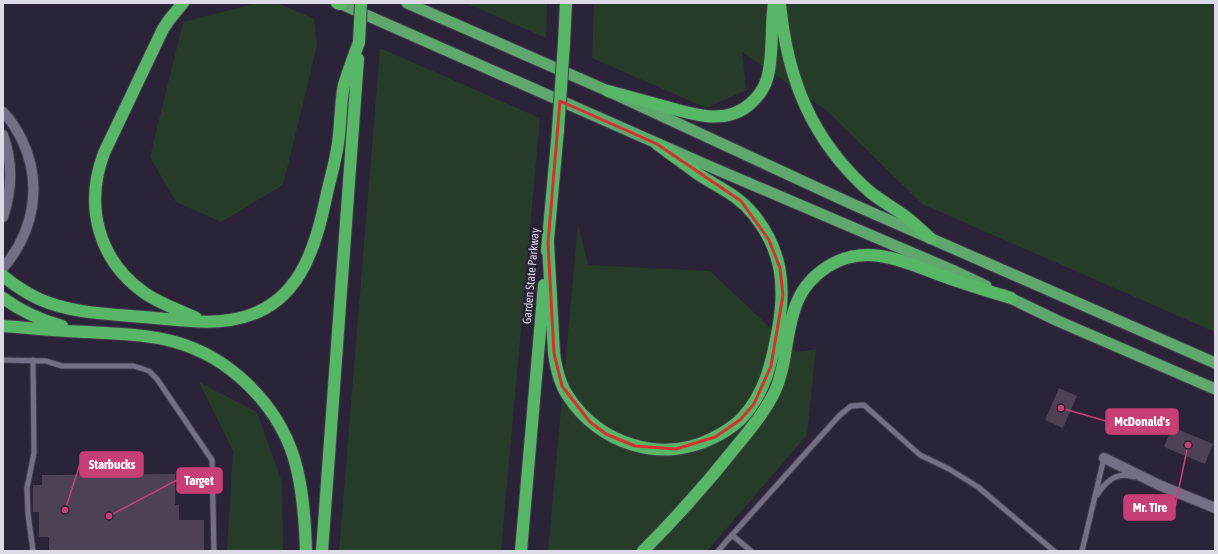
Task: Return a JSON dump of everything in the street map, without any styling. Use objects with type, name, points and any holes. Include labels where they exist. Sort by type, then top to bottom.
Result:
[{"type":"highway","points":[[182,3],[164,29],[104,152],[95,185],[95,209],[96,220],[102,241],[112,259],[125,275],[147,294],[204,322]]},
{"type":"highway","points":[[339,3],[657,144],[952,270],[1058,321],[1213,390]]},
{"type":"highway","points":[[322,551],[361,3]]},
{"type":"highway","points":[[408,3],[608,91],[852,204],[1215,363]]},
{"type":"highway","name":"Garden State Parkway","points":[[521,551],[558,130],[566,3]]},
{"type":"highway","points":[[608,91],[696,115],[726,116],[745,108],[762,90],[767,79],[770,67],[774,3]]},
{"type":"highway","points":[[780,3],[785,44],[791,67],[806,109],[823,138],[844,165],[862,184],[930,238]]},
{"type":"highway","points":[[3,276],[21,290],[38,299],[66,308],[95,313],[204,322],[232,320],[262,310],[284,296],[301,273],[314,245],[322,217],[338,143],[344,86],[359,42]]},
{"type":"highway","points":[[548,243],[554,353],[557,370],[567,395],[590,422],[606,434],[623,442],[646,448],[666,450],[706,442],[725,432],[740,420],[754,404],[764,386],[774,354],[782,310],[783,295],[782,278],[777,259],[762,227],[754,214],[741,201],[725,189],[700,175],[657,144]]},
{"type":"highway","points":[[643,551],[700,491],[734,450],[764,410],[779,381],[792,316],[798,299],[809,282],[823,270],[840,260],[858,255],[887,257],[907,262],[950,279],[1011,298]]},
{"type":"highway","points":[[3,298],[39,319],[61,326],[94,333]]},
{"type":"highway","points":[[3,326],[150,337],[186,345],[224,365],[250,387],[262,400],[278,422],[294,457],[302,501],[306,551]]},
{"type":"street","points":[[3,112],[9,117],[28,154],[33,173],[34,194],[32,213],[25,232],[16,251],[3,268]]},
{"type":"street","points":[[3,135],[9,155],[10,178],[8,198],[3,217]]},
{"type":"street","points":[[1104,458],[1159,485],[1215,508]]},
{"type":"lane","points":[[3,360],[46,361],[62,366],[134,366],[149,371],[157,379],[212,460],[214,551]]},
{"type":"lane","points":[[32,360],[34,453],[27,488],[28,514],[33,551]]},
{"type":"lane","points":[[718,551],[839,416],[851,406],[864,405],[920,455],[949,469],[978,487],[1054,551]]},
{"type":"lane","points":[[1082,551],[1104,458]]},
{"type":"lane","points":[[1094,499],[1103,485],[1117,476],[1131,476],[1159,485]]},
{"type":"lane","points":[[732,535],[751,551]]},
{"type":"highlighted area","points":[[560,101],[657,144],[741,201],[769,240],[780,268],[783,295],[771,366],[754,404],[740,420],[715,437],[676,449],[635,446],[606,434],[590,422],[562,386],[554,353],[548,243]]},
{"type":"green space","points":[[257,3],[278,3],[314,19],[317,46],[283,185],[221,222],[176,202],[150,157],[183,22]]},
{"type":"green space","points":[[466,3],[547,3],[546,38]]},
{"type":"green space","points":[[594,3],[1215,3],[1215,332],[922,204],[826,110],[742,52],[746,90],[709,107],[704,107],[592,58]]},
{"type":"green space","points":[[380,48],[540,118],[501,551],[339,551]]},
{"type":"green space","points":[[578,224],[588,265],[710,271],[796,352],[816,349],[807,435],[707,551],[548,551]]},
{"type":"green space","points":[[199,382],[257,412],[282,483],[283,551],[227,551],[233,451]]},
{"type":"building","points":[[1059,388],[1077,396],[1063,428],[1045,420]]},
{"type":"building","points":[[1172,427],[1213,444],[1205,464],[1164,447]]},
{"type":"building","points":[[175,474],[175,505],[179,505],[179,520],[204,520],[204,551],[49,551],[49,537],[39,537],[39,512],[33,512],[33,485],[42,485],[42,475]]},
{"type":"place","name":"McDonald's","points":[[1061,408]]},
{"type":"place","name":"Mr. Tire","points":[[1188,445]]},
{"type":"place","name":"Starbucks","points":[[65,510]]},
{"type":"place","name":"Target","points":[[109,516]]}]
